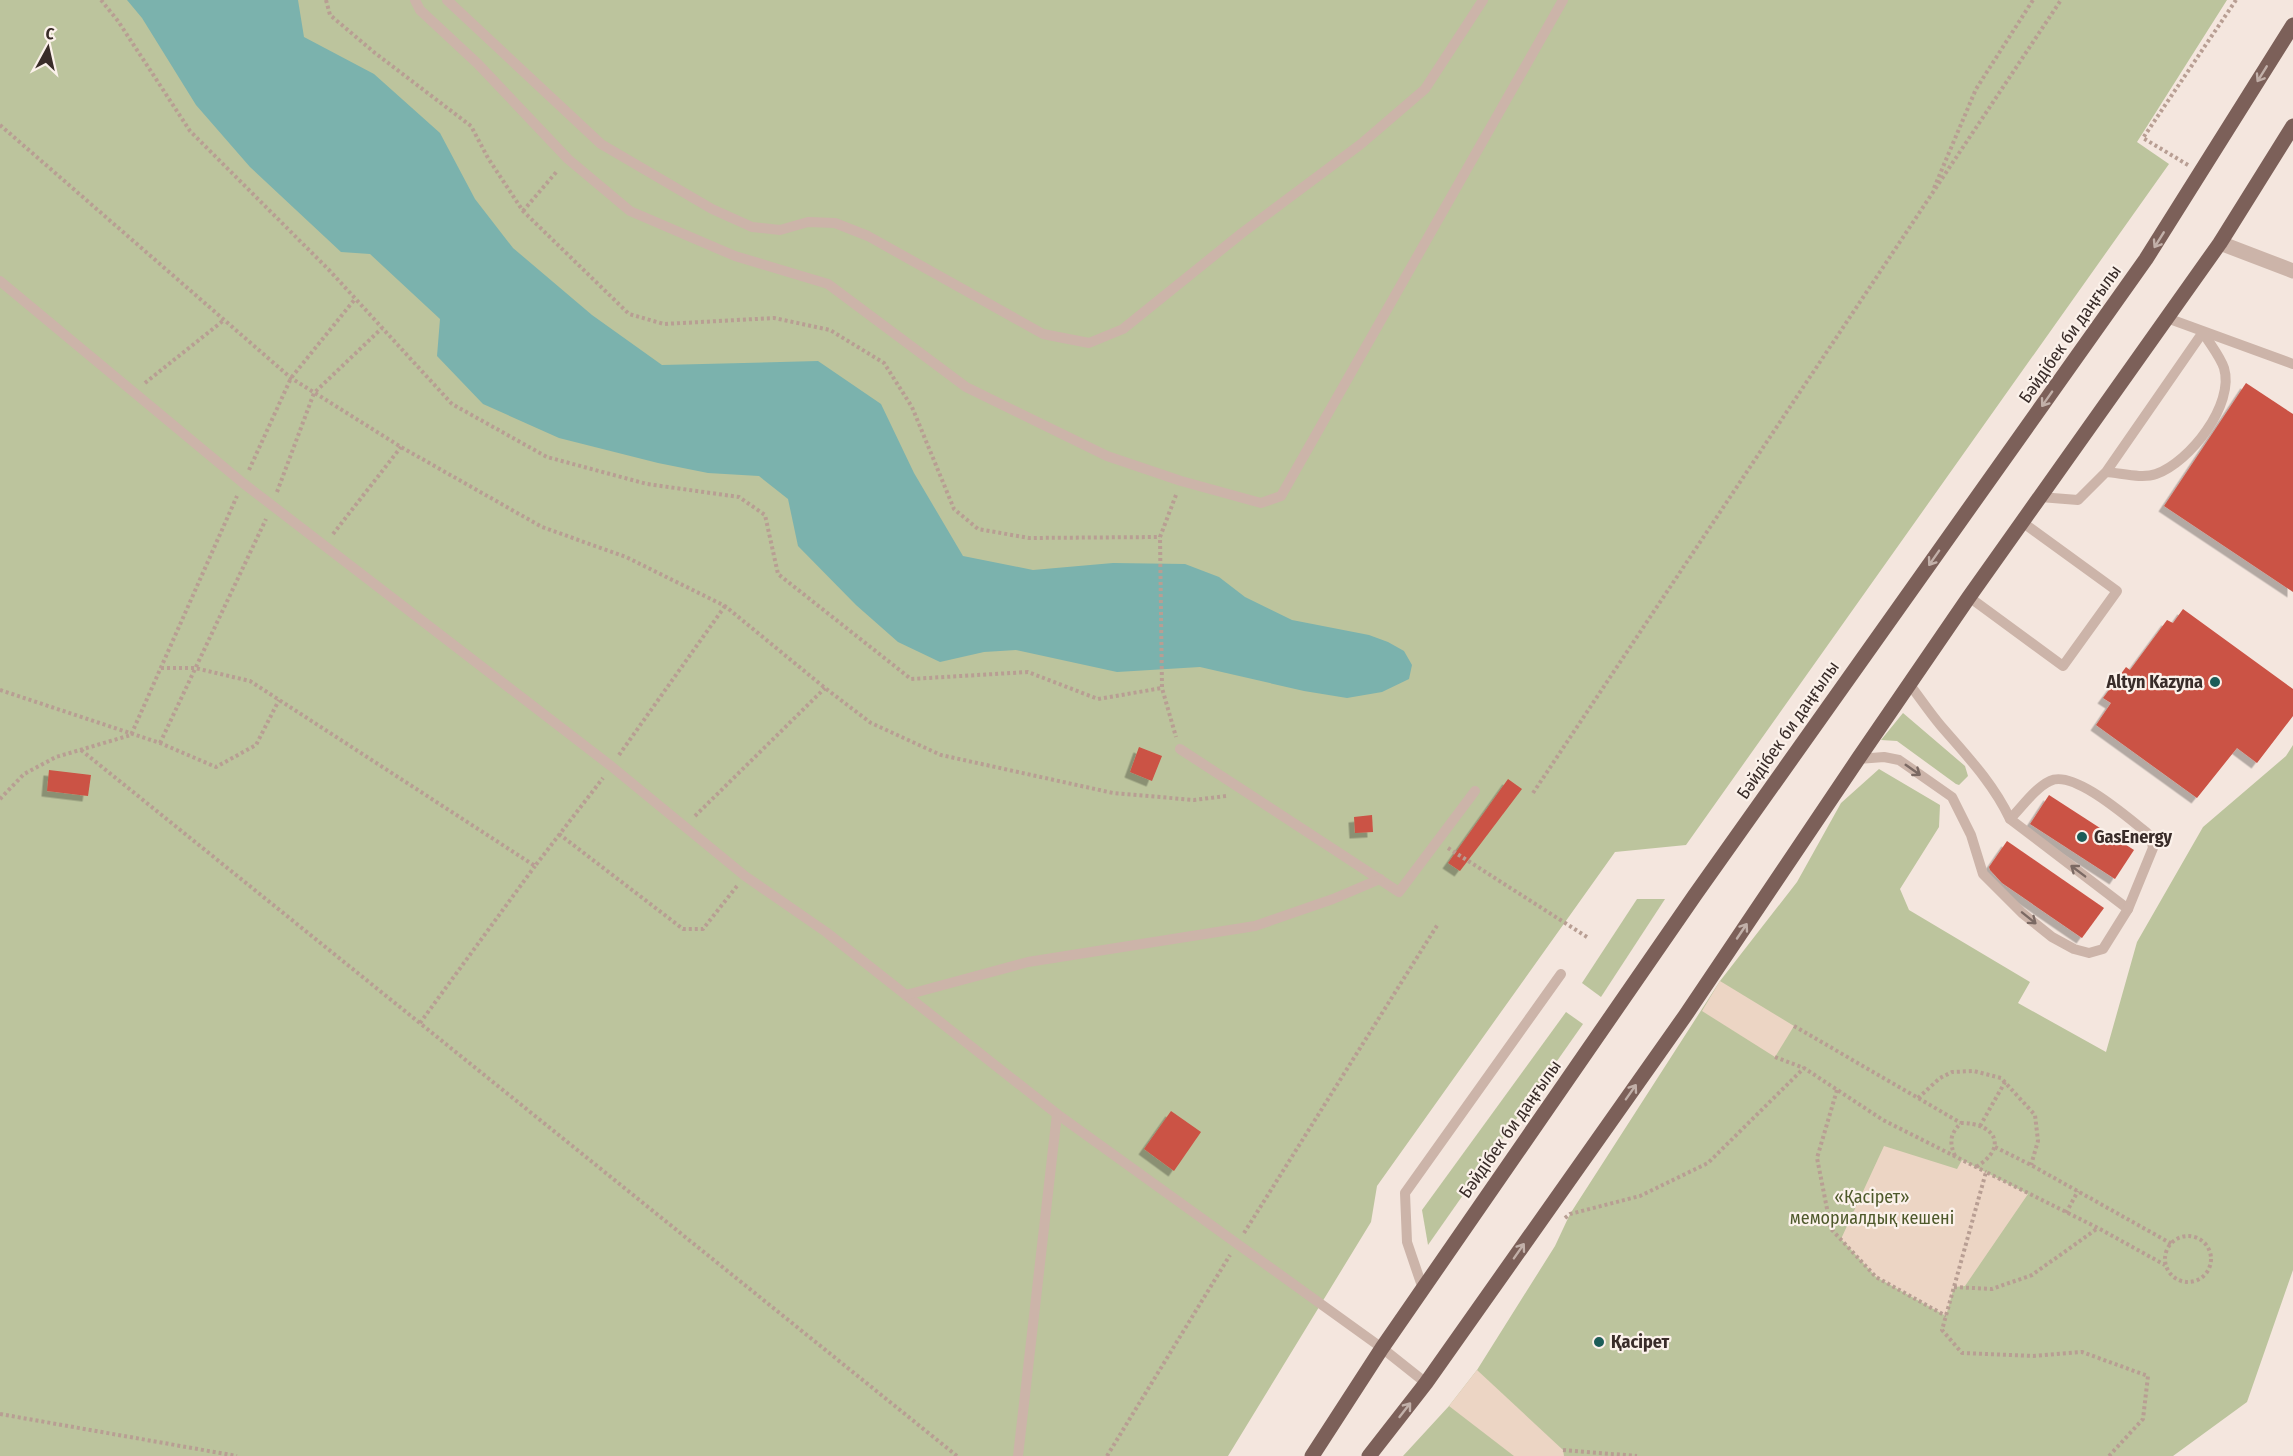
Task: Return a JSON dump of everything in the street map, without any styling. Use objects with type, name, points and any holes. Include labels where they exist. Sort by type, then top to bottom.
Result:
[{"type":"main road","name":"Бәйдібек би даңғылы","points":[[1312,1456],[1382,1348],[1695,895],[2146,260],[2293,25]]},
{"type":"main road","points":[[1369,1456],[1426,1383],[1685,1016],[1969,597],[2220,243],[2293,126]]},
{"type":"street","points":[[2220,243],[2293,271]]},
{"type":"lane","points":[[415,0],[420,10],[478,64],[568,159],[630,211],[735,256],[828,285],[966,387],[1107,456],[1181,481],[1261,503],[1281,496],[1563,0]]},
{"type":"lane","points":[[447,0],[600,144],[712,209],[752,227],[780,230],[808,222],[835,223],[868,236],[1043,334],[1089,343],[1123,329],[1242,233],[1361,144],[1425,89],[1482,0]]},
{"type":"lane","points":[[0,281],[243,483],[611,766],[745,876],[826,932],[1057,1114],[1382,1348],[1426,1383]]},
{"type":"lane","points":[[2167,318],[2293,364]]},
{"type":"lane","points":[[2106,472],[2155,474],[2177,463],[2200,439],[2222,405],[2226,384],[2223,367],[2203,332]]},
{"type":"lane","points":[[2040,497],[2078,500],[2106,472],[2203,332]]},
{"type":"lane","points":[[1969,597],[2063,666],[2117,591],[2022,522]]},
{"type":"lane","points":[[1910,685],[1939,724],[1988,780],[2010,819],[2128,909]]},
{"type":"lane","points":[[1180,749],[1399,892],[1475,791]]},
{"type":"lane","points":[[1858,759],[1884,757],[1899,760],[1952,797],[1971,835],[1983,874],[2052,937],[2074,950],[2089,953],[2103,950],[2128,909],[2153,848],[2151,837],[2105,801],[2072,781],[2061,779],[2051,780],[2010,819]]},
{"type":"lane","points":[[906,995],[1028,962],[1255,926],[1333,899],[1380,879]]},
{"type":"lane","points":[[1423,1289],[1407,1242],[1405,1193],[1561,974]]},
{"type":"lane","points":[[1018,1456],[1057,1114]]},
{"type":"path","points":[[101,0],[118,21],[190,131],[355,299],[452,404],[548,457],[647,484],[739,496],[765,515],[778,574],[911,679],[1028,672],[1098,699],[1162,688]]},
{"type":"path","points":[[326,0],[330,15],[375,53],[471,126],[488,158],[523,211],[629,314],[664,324],[774,318],[830,330],[884,363],[912,407],[954,509],[978,529],[1029,538],[1160,537]]},
{"type":"path","points":[[1930,197],[1976,89],[2033,0]]},
{"type":"path","points":[[1533,793],[2061,0]]},
{"type":"path","points":[[2201,173],[2143,138],[2236,0]]},
{"type":"path","points":[[0,125],[291,378],[401,447],[542,527],[626,557],[725,606],[871,723],[941,755],[1113,792],[1194,800],[1247,793]]},
{"type":"path","points":[[0,799],[24,774],[56,757],[131,735],[291,378],[355,299]]},
{"type":"path","points":[[134,392],[224,320]]},
{"type":"path","points":[[160,743],[273,504],[314,393],[382,328]]},
{"type":"path","points":[[324,544],[401,447]]},
{"type":"path","points":[[1180,749],[1162,688],[1160,537],[1181,481]]},
{"type":"path","points":[[420,1023],[611,766],[725,606]]},
{"type":"path","points":[[161,668],[195,668],[250,681],[535,866]]},
{"type":"path","points":[[685,826],[825,688]]},
{"type":"path","points":[[0,690],[160,743],[216,767],[256,745],[279,700]]},
{"type":"path","points":[[81,750],[957,1456]]},
{"type":"path","points":[[559,834],[683,929],[703,929],[745,876]]},
{"type":"path","points":[[1438,841],[1587,937]]},
{"type":"path","points":[[1107,1456],[1438,924]]},
{"type":"path","points":[[1794,1026],[1960,1123],[1974,1123],[1987,1128],[1993,1137],[1995,1147],[1991,1158],[1976,1167]]},
{"type":"path","points":[[1775,1057],[1804,1068],[1883,1120],[2098,1228],[2165,1265],[2176,1280],[2194,1282],[2209,1272],[2212,1253],[2200,1239],[2182,1236],[2167,1247],[2165,1265]]},
{"type":"path","points":[[1561,1221],[1570,1214],[1640,1196],[1708,1163],[1804,1068]]},
{"type":"path","points":[[1918,1098],[1940,1078],[1952,1072],[1974,1071],[2001,1078],[2035,1115],[2038,1141],[2031,1165]]},
{"type":"path","points":[[1980,1126],[2005,1082]]},
{"type":"path","points":[[1837,1090],[1817,1158],[1831,1229],[1876,1277],[1946,1316]]},
{"type":"path","points":[[1955,1157],[1951,1147],[1952,1133],[1960,1123]]},
{"type":"path","points":[[1995,1147],[2172,1244]]},
{"type":"path","points":[[1986,1172],[1942,1330],[1962,1353],[2033,1356],[2082,1352],[2148,1376],[2143,1419],[2109,1456]]},
{"type":"path","points":[[2066,1213],[2078,1191]]},
{"type":"path","points":[[1954,1287],[1992,1289],[2032,1275],[2098,1228]]},
{"type":"path","points":[[0,1414],[237,1456]]},
{"type":"path","points":[[1563,1450],[1637,1456]]},
{"type":"green space","points":[[0,0],[2227,0],[2137,142],[2169,164],[1686,845],[1615,852],[1377,1186],[1371,1222],[1228,1456],[0,1456]]},
{"type":"green space","points":[[1903,713],[1965,766],[1968,776],[1959,785],[1897,741],[1881,740]]},
{"type":"green space","name":"«Қасірет» мемориалдық кешені","points":[[2293,745],[2293,1270],[2247,1402],[2173,1456],[1403,1456],[1449,1406],[1477,1370],[1555,1246],[1570,1214],[1720,981],[1797,882],[1841,803],[1879,769],[1940,805],[1939,827],[1900,889],[1909,910],[2030,982],[2018,1003],[2106,1052],[2137,942],[2203,827],[2286,756]]},
{"type":"green space","points":[[1637,899],[1665,899],[1601,997],[1582,983]]},
{"type":"green space","points":[[1566,1012],[1583,1024],[1428,1245],[1422,1210]]},
{"type":"shaded area","points":[[1720,981],[1794,1026],[1775,1057],[1702,1011]]},
{"type":"shaded area","points":[[1884,1146],[1957,1169],[1962,1160],[2028,1194],[1965,1286],[1954,1287],[1946,1316],[1876,1277],[1841,1239]]},
{"type":"shaded area","points":[[1477,1370],[1563,1450],[1564,1456],[1514,1456],[1449,1406]]},
{"type":"water","points":[[127,0],[298,0],[304,37],[374,74],[440,133],[475,199],[513,248],[592,315],[662,365],[818,361],[881,404],[914,473],[963,556],[1033,570],[1113,563],[1185,564],[1219,577],[1245,597],[1292,620],[1369,635],[1388,642],[1404,651],[1412,665],[1409,679],[1382,692],[1347,698],[1304,691],[1200,667],[1117,672],[1016,650],[984,652],[940,662],[898,642],[856,605],[798,546],[788,499],[759,476],[708,473],[559,438],[483,404],[437,356],[440,319],[370,254],[341,252],[250,167],[196,105],[142,18]]},
{"type":"building","points":[[2246,383],[2293,414],[2293,592],[2164,506]]},
{"type":"building","points":[[2183,609],[2293,689],[2293,716],[2257,763],[2237,748],[2197,798],[2096,725],[2111,703],[2103,698],[2126,667],[2130,670],[2167,620],[2173,623]]},
{"type":"building","points":[[1139,747],[1162,756],[1152,781],[1130,772]]},
{"type":"building","points":[[49,770],[91,775],[88,796],[47,791]]},
{"type":"building","points":[[1508,779],[1522,789],[1460,871],[1448,863]]},
{"type":"building","name":"GasEnergy","points":[[2049,795],[2134,850],[2115,879],[2030,824]]},
{"type":"building","points":[[1372,815],[1373,832],[1355,833],[1354,817]]},
{"type":"building","points":[[2007,841],[2104,908],[2082,938],[2002,883],[1990,870],[1989,867]]},
{"type":"building","points":[[1171,1111],[1201,1132],[1174,1171],[1144,1149]]},
{"type":"place","name":"Altyn Kazyna","points":[[2215,682]]},
{"type":"place","name":"GasEnergy","points":[[2082,837]]},
{"type":"place","name":"Қасірет","points":[[1599,1342]]}]
